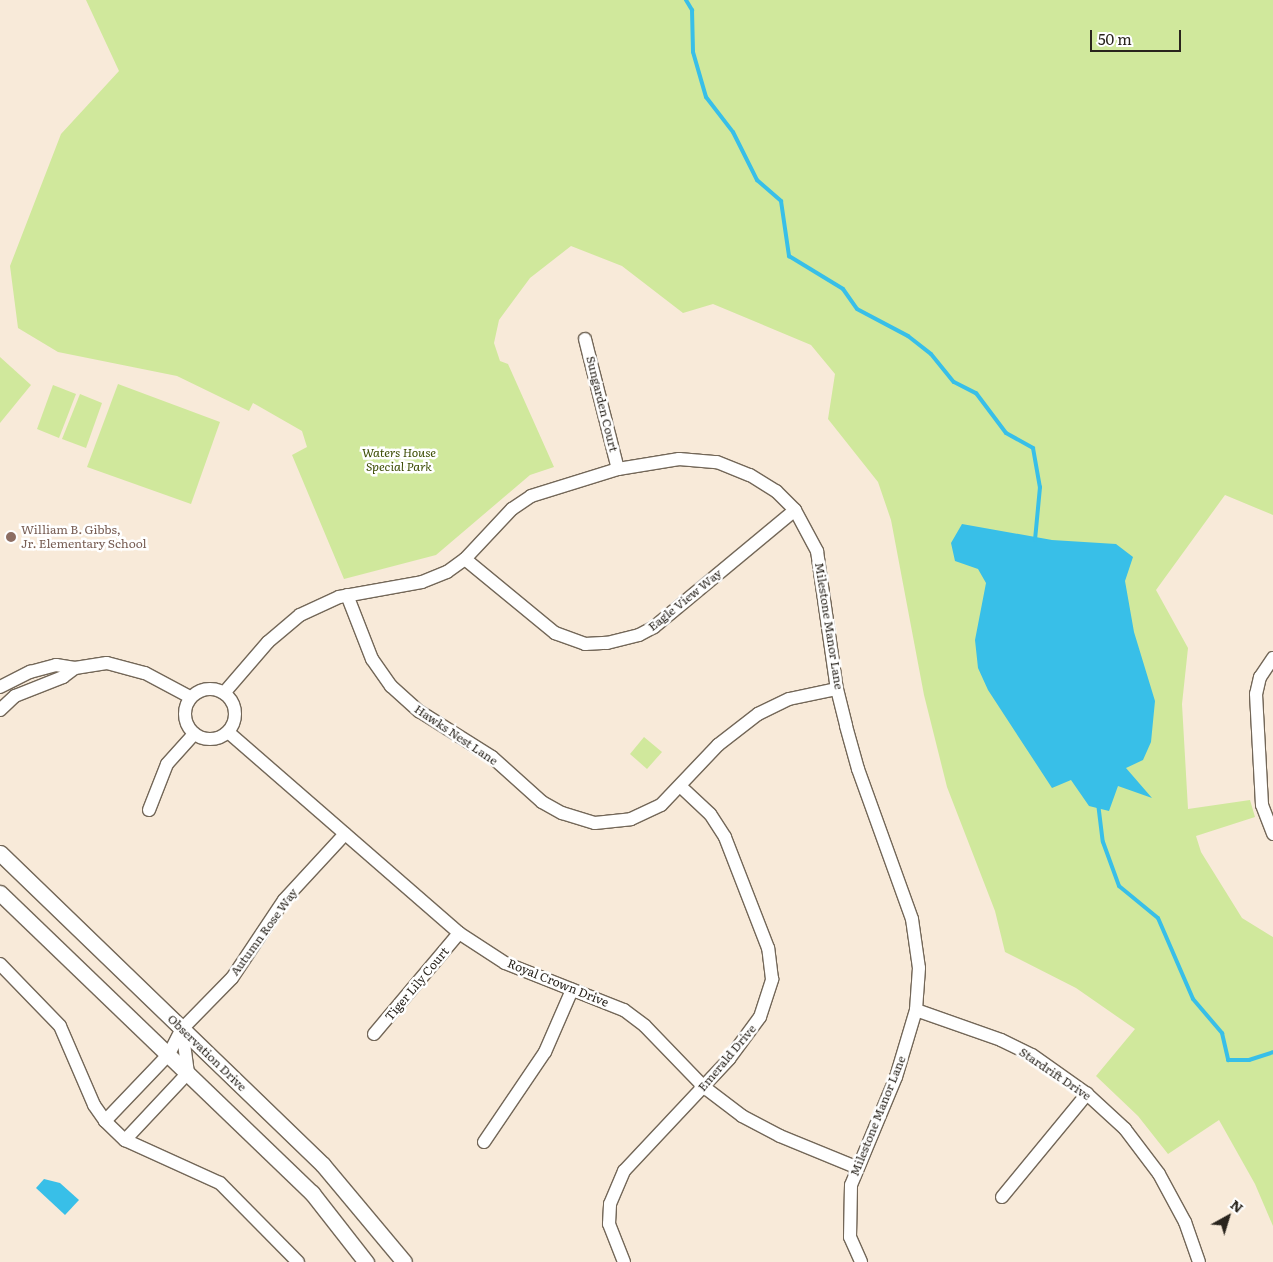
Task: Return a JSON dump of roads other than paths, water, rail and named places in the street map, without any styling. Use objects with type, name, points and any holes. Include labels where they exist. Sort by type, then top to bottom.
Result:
[{"type":"street","name":"Sungarden Court","points":[[585,338],[618,469]]},
{"type":"street","name":"Milestone Manor Lane","points":[[224,693],[281,630],[323,602],[347,595],[422,582],[465,559],[512,509],[531,496],[618,469],[679,459],[717,462],[750,475],[776,491],[795,510],[817,551],[837,689],[858,769],[912,919],[919,968],[916,1010],[896,1077],[858,1168],[849,1197],[850,1237],[860,1262]]},
{"type":"street","name":"Eagle View Way","points":[[465,559],[555,633],[585,644],[607,643],[639,636],[654,627],[795,510]]},
{"type":"street","name":"Hawks Nest Lane","points":[[347,595],[372,659],[391,686],[419,711],[492,757],[542,802],[562,814],[596,823],[631,819],[661,805],[681,787],[718,745],[758,714],[790,699],[837,689]]},
{"type":"street","points":[[1273,658],[1260,677],[1256,694],[1262,805],[1273,834]]},
{"type":"street","points":[[15,696],[2,681],[56,665],[75,668],[107,663],[128,667],[190,697],[208,689],[224,693],[231,700],[234,711],[234,721],[228,732],[220,739],[210,741],[194,734],[184,719],[190,697]]},
{"type":"street","points":[[0,710],[15,696],[63,677],[75,668]]},
{"type":"street","name":"Royal Crown Drive","points":[[228,732],[460,934],[506,963],[624,1010],[645,1026],[704,1086],[742,1116],[858,1168]]},
{"type":"street","points":[[149,810],[167,764],[194,734]]},
{"type":"street","name":"Emerald Drive","points":[[624,1262],[610,1224],[610,1204],[624,1171],[704,1086],[760,1017],[772,979],[768,948],[725,837],[710,814],[681,787]]},
{"type":"street","name":"Autumn Rose Way","points":[[105,1121],[169,1054],[182,1029],[232,978],[284,900],[345,834]]},
{"type":"street","name":"Observation Drive","points":[[0,853],[323,1165],[404,1262]]},
{"type":"street","points":[[0,893],[312,1193],[366,1262]]},
{"type":"street","name":"Tiger Lily Court","points":[[374,1034],[460,934]]},
{"type":"street","points":[[0,964],[60,1026],[94,1105],[105,1121],[126,1140],[220,1182],[298,1262]]},
{"type":"street","points":[[484,1142],[545,1052],[572,990]]},
{"type":"street","name":"Stardrift Drive","points":[[916,1010],[1001,1040],[1032,1055],[1087,1094],[1125,1130],[1159,1174],[1185,1222],[1200,1262]]},
{"type":"street","points":[[182,1029],[188,1073]]},
{"type":"street","points":[[126,1140],[188,1073]]},
{"type":"street","points":[[1002,1197],[1087,1094]]},
{"type":"water","points":[[962,524],[1052,540],[1116,544],[1133,557],[1125,581],[1134,632],[1155,701],[1151,742],[1143,760],[1126,768],[1152,798],[1118,786],[1109,811],[1089,806],[1071,780],[1052,788],[988,690],[978,668],[975,640],[986,583],[978,569],[955,561],[951,543]]},
{"type":"water","points":[[44,1179],[60,1183],[79,1200],[65,1215],[36,1188]]},
{"type":"waterway","points":[[686,0],[692,10],[693,52],[706,97],[733,132],[757,180],[781,201],[789,256],[843,289],[857,309],[908,336],[931,354],[954,382],[976,393],[1006,433],[1033,448],[1040,487],[1035,540]]},
{"type":"waterway","points":[[1098,803],[1103,842],[1119,886],[1158,918],[1193,999],[1222,1033],[1228,1060],[1249,1060],[1273,1052]]},
{"type":"place","name":"William B. Gibbs, Jr. Elementary School","points":[[11,537]]},
{"type":"park label","name":"Waters House Special Park","points":[[399,460]]}]
